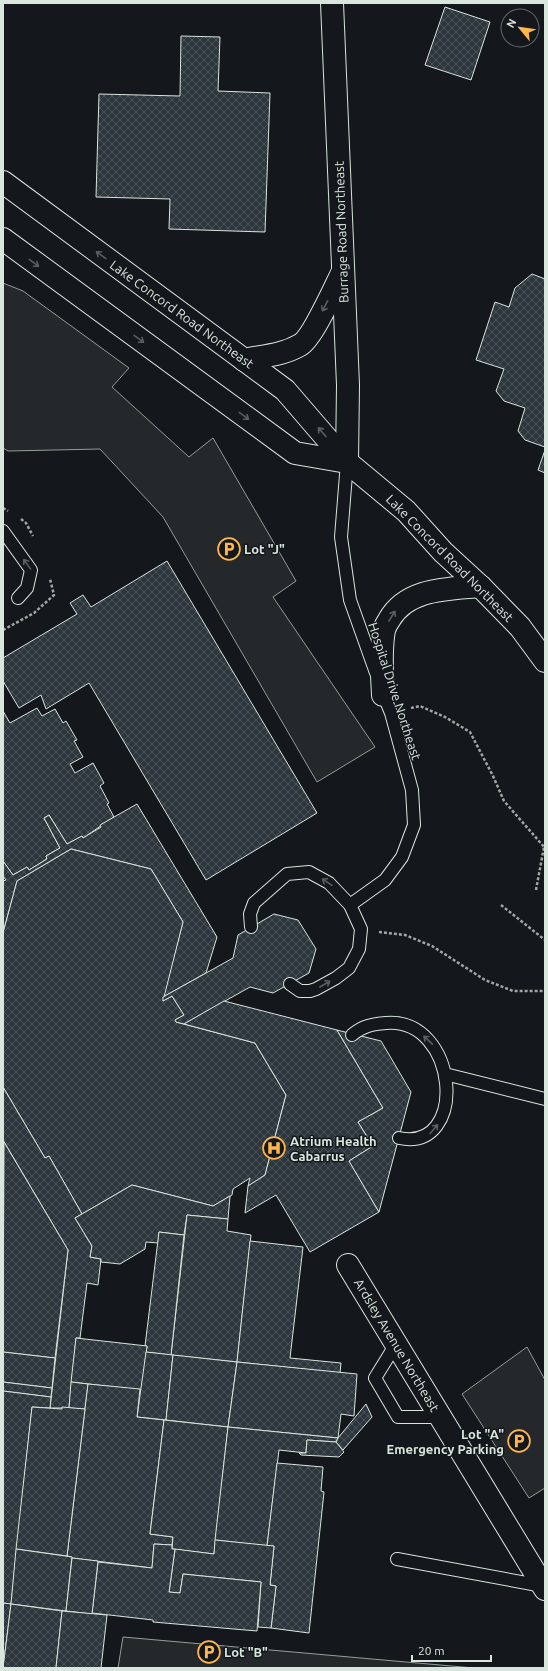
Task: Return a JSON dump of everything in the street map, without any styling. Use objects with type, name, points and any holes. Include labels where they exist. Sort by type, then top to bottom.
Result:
[{"type":"main road","name":"Burrage Road Northeast","points":[[332,3],[348,385],[347,462]]},
{"type":"main road","name":"Lake Concord Road Northeast","points":[[3,182],[285,390],[347,462],[406,511],[442,552],[480,586],[520,627],[545,661]]},
{"type":"main road","name":"Lake Concord Road Northeast","points":[[3,240],[295,453],[347,462]]},
{"type":"main road","points":[[244,360],[282,353],[302,344],[318,320],[343,271]]},
{"type":"main road","points":[[387,704],[381,651],[384,629],[394,611],[419,594],[446,589],[480,586]]},
{"type":"main road","name":"Ardsley Avenue Northeast","points":[[348,1265],[544,1587]]},
{"type":"lane","name":"Hospital Drive Northeast","points":[[347,462],[341,537],[350,600],[387,704],[412,790],[414,825],[402,857],[385,880],[350,905]]},
{"type":"lane","points":[[3,531],[31,570],[27,588],[18,598]]},
{"type":"lane","points":[[251,927],[250,914],[254,903],[287,874],[309,872],[329,883],[350,905],[361,929],[359,949],[353,963],[344,972],[322,986],[310,991],[300,991],[290,984]]},
{"type":"lane","points":[[352,1035],[358,1030],[367,1026],[397,1022],[418,1030],[433,1044],[446,1074],[446,1101],[441,1116],[435,1129],[422,1138],[408,1140],[399,1138]]},
{"type":"lane","points":[[446,1074],[545,1099]]},
{"type":"lane","points":[[396,1344],[375,1378],[398,1417],[440,1417]]},
{"type":"lane","points":[[397,1559],[544,1587]]},
{"type":"path","points":[[387,704],[420,706],[445,717],[470,732],[504,801],[544,847],[536,890]]},
{"type":"path","points":[[501,905],[545,940]]},
{"type":"path","points":[[361,929],[405,935],[432,946],[485,980],[513,991],[545,991]]},
{"type":"shaded area","name":"Lot \"J\"","points":[[3,283],[23,291],[129,368],[112,387],[189,457],[213,438],[296,581],[273,597],[375,747],[317,782],[163,517],[100,449],[8,451],[3,448]]},
{"type":"shaded area","name":"Lot \"A\" Emergency Parking","points":[[527,1347],[545,1380],[545,1488],[529,1498],[462,1394]]},
{"type":"shaded area","name":"Lot \"B\"","points":[[123,1637],[474,1668],[118,1668]]},
{"type":"building","points":[[445,7],[490,22],[471,80],[425,65]]},
{"type":"building","points":[[181,36],[220,37],[218,91],[270,93],[265,232],[169,229],[170,199],[96,197],[99,94],[180,96]]},
{"type":"building","points":[[532,274],[545,279],[545,447],[525,440],[518,431],[525,408],[504,401],[496,391],[504,369],[476,360],[495,302],[509,307],[515,288]]},
{"type":"building","points":[[545,450],[545,473],[538,470]]},
{"type":"building","points":[[167,561],[317,813],[206,880],[89,683],[46,709],[41,695],[19,708],[3,681],[3,658],[77,614],[70,603],[83,595],[91,607]]},
{"type":"building","points":[[37,708],[42,716],[55,709],[63,723],[66,721],[77,740],[74,741],[83,757],[70,764],[75,773],[93,763],[104,783],[100,786],[109,803],[107,804],[114,817],[83,838],[82,836],[67,844],[49,815],[44,818],[60,848],[46,856],[47,859],[29,870],[27,867],[13,875],[3,861],[3,711],[10,723]]},
{"type":"building","points":[[137,804],[217,937],[206,973],[163,997],[183,922],[151,869],[71,849],[17,881],[3,933],[3,881],[6,880],[3,876],[3,861],[13,875],[27,867],[29,870],[47,859],[46,856],[60,848],[44,818],[49,815],[67,844],[82,836],[83,838],[101,827],[100,825]]},
{"type":"building","points":[[71,849],[151,869],[183,922],[163,1001],[172,996],[184,1015],[175,1020],[176,1022],[255,1043],[286,1095],[265,1175],[248,1186],[250,1178],[233,1189],[232,1195],[213,1206],[132,1185],[82,1214],[49,1156],[45,1158],[3,1087],[3,933],[17,881]]},
{"type":"building","points":[[274,914],[298,920],[316,949],[309,973],[273,993],[250,987],[184,1024],[176,1022],[175,1020],[184,1015],[172,996],[163,1001],[163,997],[233,958],[238,935]]},
{"type":"building","points":[[224,1001],[337,1030],[383,1108],[358,1122],[373,1146],[349,1161],[379,1212],[310,1252],[276,1195],[245,1213],[248,1186],[265,1175],[286,1095],[255,1043],[184,1024]]},
{"type":"building","points":[[337,1030],[381,1041],[411,1092],[379,1212],[349,1161],[373,1146],[358,1122],[383,1108]]},
{"type":"building","points":[[3,1087],[45,1158],[49,1156],[82,1214],[75,1218],[92,1246],[90,1257],[101,1259],[98,1285],[87,1283],[80,1338],[76,1338],[69,1408],[50,1408],[68,1250],[3,1140]]},
{"type":"building","points":[[4,1142],[68,1250],[55,1358],[3,1352]]},
{"type":"building","points":[[132,1185],[213,1206],[230,1196],[228,1219],[187,1215],[184,1235],[159,1232],[158,1243],[146,1242],[145,1249],[120,1264],[101,1262],[101,1259],[90,1257],[92,1246],[75,1218]]},
{"type":"building","points":[[187,1215],[228,1219],[227,1231],[251,1235],[237,1362],[171,1355]]},
{"type":"building","points":[[159,1232],[184,1235],[171,1355],[146,1352],[147,1346],[145,1346]]},
{"type":"building","points":[[250,1241],[303,1247],[290,1358],[341,1363],[340,1373],[237,1362]]},
{"type":"building","points":[[76,1338],[147,1346],[142,1390],[71,1382]]},
{"type":"building","points":[[3,1352],[55,1358],[52,1388],[3,1382]]},
{"type":"building","points":[[146,1352],[173,1355],[166,1420],[137,1417]]},
{"type":"building","points":[[173,1355],[237,1362],[228,1427],[166,1420]]},
{"type":"building","points":[[237,1362],[357,1374],[354,1416],[341,1414],[338,1438],[228,1427]]},
{"type":"building","points":[[3,1382],[52,1388],[51,1397],[3,1391]]},
{"type":"building","points":[[71,1382],[88,1384],[85,1409],[69,1408]]},
{"type":"building","points":[[88,1384],[140,1389],[137,1417],[164,1420],[150,1534],[173,1537],[172,1545],[154,1544],[152,1568],[72,1558],[67,1556]]},
{"type":"building","points":[[3,1391],[51,1397],[50,1408],[32,1407],[11,1604],[3,1603]]},
{"type":"building","points":[[366,1404],[372,1417],[343,1450],[336,1442],[338,1438]]},
{"type":"building","points":[[32,1407],[85,1409],[67,1556],[16,1549]]},
{"type":"building","points":[[164,1420],[228,1427],[214,1554],[172,1549],[173,1537],[150,1534]]},
{"type":"building","points":[[228,1427],[338,1438],[336,1442],[307,1440],[306,1453],[279,1450],[267,1546],[215,1540]]},
{"type":"building","points":[[307,1440],[336,1442],[344,1452],[339,1457],[301,1455],[299,1453],[306,1453]]},
{"type":"building","points":[[277,1463],[323,1467],[321,1491],[324,1492],[309,1633],[271,1628],[276,1586],[270,1585],[274,1546],[267,1546]]},
{"type":"building","points":[[215,1540],[274,1546],[270,1585],[276,1586],[271,1628],[258,1627],[261,1582],[183,1574],[180,1593],[169,1592],[175,1549],[214,1554]]},
{"type":"building","points":[[154,1544],[172,1545],[172,1549],[175,1549],[169,1592],[180,1593],[183,1574],[261,1582],[257,1631],[153,1622],[153,1620],[92,1613],[98,1562],[152,1568]]},
{"type":"building","points":[[16,1549],[72,1557],[66,1611],[11,1604]]},
{"type":"building","points":[[72,1558],[98,1561],[92,1614],[66,1611]]},
{"type":"building","points":[[3,1603],[11,1604],[3,1668]]},
{"type":"building","points":[[11,1604],[62,1611],[56,1668],[3,1668]]},
{"type":"building","points":[[62,1611],[107,1615],[101,1668],[56,1668]]},
{"type":"place","name":"Lot \"J\"","points":[[229,549]]},
{"type":"place","name":"Atrium Health Cabarrus","points":[[274,1148]]},
{"type":"place","name":"Lot \"A\" Emergency Parking","points":[[519,1441]]},
{"type":"place","name":"Lot \"B\"","points":[[209,1652]]}]
